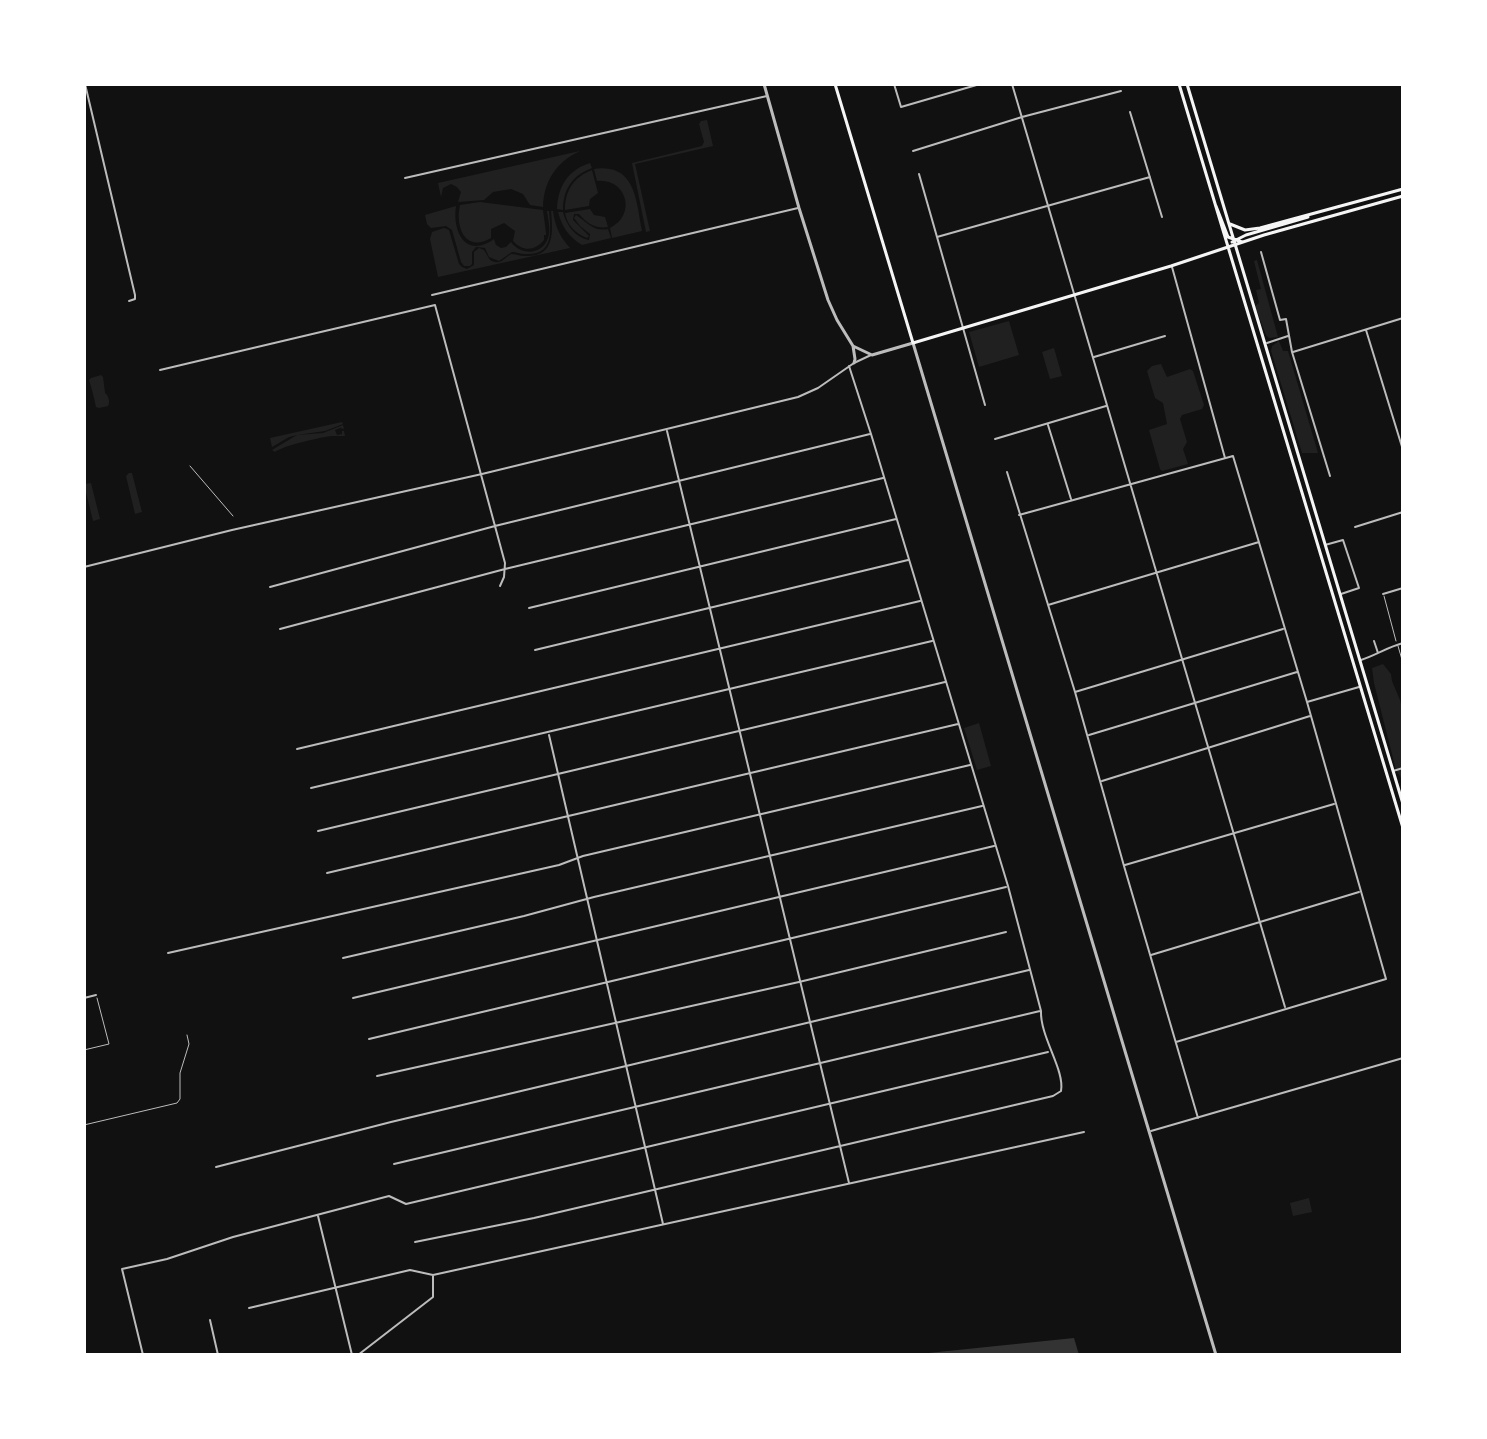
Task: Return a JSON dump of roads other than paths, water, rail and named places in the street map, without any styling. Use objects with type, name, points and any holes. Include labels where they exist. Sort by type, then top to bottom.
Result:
[{"type":"main road","points":[[835,84],[913,343],[1227,248],[1246,233],[1260,228],[1403,189]]},
{"type":"main road","points":[[1179,84],[1403,828]]},
{"type":"main road","points":[[1187,84],[1403,804]]},
{"type":"main road","points":[[1234,243],[1403,196]]},
{"type":"main road","points":[[1366,206],[1370,198]]},
{"type":"main road","points":[[1213,199],[1227,235],[1234,243]]},
{"type":"main road","points":[[1228,222],[1246,233],[1295,222],[1316,213]]},
{"type":"street","points":[[85,84],[135,295],[135,299],[129,301]]},
{"type":"street","points":[[415,1242],[534,1218],[1053,1096],[1061,1091],[1062,1084],[1042,1025],[1008,886],[871,434],[852,364],[855,359],[853,346],[828,300],[764,84]]},
{"type":"street","points":[[894,84],[901,107],[980,84]]},
{"type":"street","points":[[1012,84],[1286,1008]]},
{"type":"street","points":[[913,151],[1022,117],[1121,91]]},
{"type":"street","points":[[405,178],[768,96]]},
{"type":"street","points":[[1130,112],[1162,217]]},
{"type":"street","points":[[919,174],[985,405]]},
{"type":"street","points":[[937,237],[1150,177]]},
{"type":"street","points":[[432,295],[799,208]]},
{"type":"street","points":[[1261,252],[1280,320],[1286,319],[1292,352],[1330,476]]},
{"type":"street","points":[[1171,266],[1225,458]]},
{"type":"street","points":[[160,370],[435,305],[505,569],[500,586]]},
{"type":"street","points":[[1292,352],[1403,318]]},
{"type":"street","points":[[1366,330],[1403,450]]},
{"type":"street","points":[[1093,357],[1165,336]]},
{"type":"street","points":[[1265,344],[1289,336]]},
{"type":"street","points":[[84,567],[798,397],[818,388],[852,364],[913,343],[1216,1355]]},
{"type":"street","points":[[853,346],[872,355]]},
{"type":"street","points":[[995,439],[1107,406]]},
{"type":"street","points":[[1048,423],[1071,500]]},
{"type":"street","points":[[666,430],[849,1183]]},
{"type":"street","points":[[270,587],[495,526],[871,434]]},
{"type":"street","points":[[1019,515],[1233,456],[1311,715],[1386,979],[1176,1042]]},
{"type":"street","points":[[1007,472],[1075,692],[1198,1118]]},
{"type":"street","points":[[280,629],[505,569],[885,478]]},
{"type":"street","points":[[1355,527],[1403,512]]},
{"type":"street","points":[[529,608],[897,519]]},
{"type":"street","points":[[1325,545],[1343,540],[1359,588],[1339,594]]},
{"type":"street","points":[[1047,605],[1259,542]]},
{"type":"street","points":[[535,650],[909,560]]},
{"type":"street","points":[[1383,594],[1403,588]]},
{"type":"street","points":[[297,749],[921,600]]},
{"type":"street","points":[[1075,692],[1284,629]]},
{"type":"street","points":[[311,788],[933,641]]},
{"type":"street","points":[[1374,641],[1378,654]]},
{"type":"street","points":[[1360,660],[1403,643]]},
{"type":"street","points":[[1087,736],[1298,672]]},
{"type":"street","points":[[318,831],[946,682]]},
{"type":"street","points":[[1307,702],[1360,687]]},
{"type":"street","points":[[1100,782],[1311,715]]},
{"type":"street","points":[[327,873],[959,724]]},
{"type":"street","points":[[548,733],[663,1225]]},
{"type":"street","points":[[168,953],[559,865],[759,813],[971,765]]},
{"type":"street","points":[[1393,771],[1403,768]]},
{"type":"street","points":[[1124,866],[1335,804]]},
{"type":"street","points":[[343,958],[983,806]]},
{"type":"street","points":[[353,998],[995,845]]},
{"type":"street","points":[[369,1039],[1008,886]]},
{"type":"street","points":[[1150,955],[1361,892]]},
{"type":"street","points":[[377,1076],[799,982],[1006,932]]},
{"type":"street","points":[[216,1167],[626,1065],[1030,970]]},
{"type":"street","points":[[84,998],[96,995]]},
{"type":"street","points":[[394,1164],[1041,1011]]},
{"type":"street","points":[[143,1355],[122,1269],[389,1196],[406,1204],[1050,1051]]},
{"type":"street","points":[[1150,1132],[1403,1058]]},
{"type":"street","points":[[249,1308],[410,1270],[433,1275],[1084,1132]]},
{"type":"street","points":[[318,1215],[352,1355]]},
{"type":"street","points":[[358,1355],[433,1297],[433,1275]]},
{"type":"street","points":[[210,1320],[218,1355]]},
{"type":"lane","points":[[190,466],[233,516]]},
{"type":"lane","points":[[1383,594],[1403,663]]},
{"type":"lane","points":[[84,1050],[109,1044],[96,995]]},
{"type":"lane","points":[[84,1125],[177,1103],[180,1073],[189,1046],[187,1035]]}]
